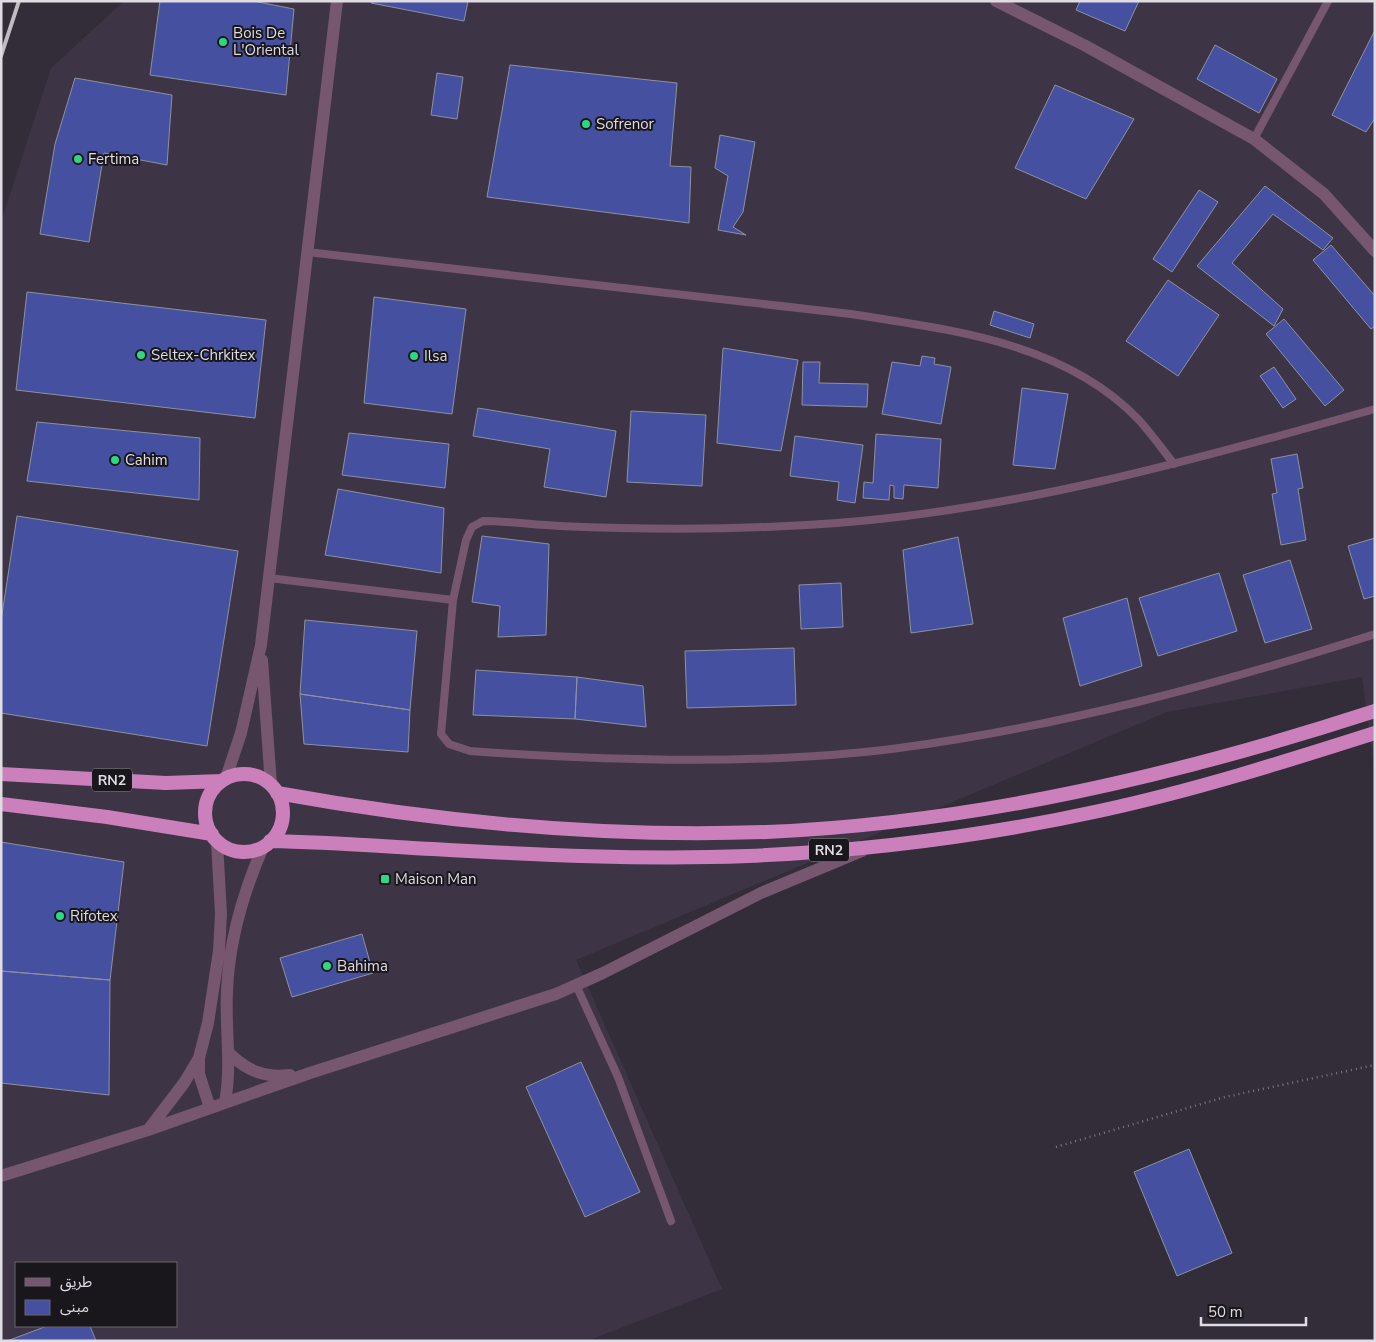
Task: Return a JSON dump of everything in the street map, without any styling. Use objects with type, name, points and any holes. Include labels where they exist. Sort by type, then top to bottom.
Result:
[{"type":"highway","name":"RN2","points":[[1,774],[166,783],[224,779],[242,774],[253,775],[274,789],[353,806],[565,828],[649,833],[768,832],[892,821],[1052,797],[1147,777],[1241,752],[1375,711]]},
{"type":"highway","name":"RN2","points":[[1,804],[107,817],[215,838],[228,848],[240,852],[267,844],[333,842],[432,849],[633,857],[748,856],[872,847],[923,841],[1100,811],[1214,781],[1375,733]]},
{"type":"highway","points":[[215,838],[206,822],[205,806],[208,796],[224,779]]},
{"type":"highway","points":[[267,844],[282,824],[283,813],[274,789]]},
{"type":"street","points":[[224,779],[241,733],[261,645],[337,1]]},
{"type":"street","points":[[996,1],[1084,45],[1254,138],[1324,194],[1375,251]]},
{"type":"street","points":[[261,645],[274,789]]},
{"type":"street","points":[[210,1108],[199,1074],[199,1058],[210,1014],[220,951],[221,905],[215,838]]},
{"type":"street","points":[[225,1102],[230,1053],[227,1023],[229,962],[241,903],[267,844]]},
{"type":"street","points":[[1,1176],[148,1130],[310,1073],[576,985],[761,893],[872,847]]},
{"type":"street","points":[[230,1053],[240,1064],[264,1076],[278,1077],[310,1073]]},
{"type":"street","points":[[148,1130],[184,1084],[199,1058]]},
{"type":"lane","points":[[1254,138],[1328,1]]},
{"type":"lane","points":[[307,252],[851,314],[932,327],[995,340],[1055,362],[1096,385],[1138,419],[1174,464]]},
{"type":"lane","points":[[1375,409],[1174,464],[1067,489],[940,511],[840,523],[787,526],[626,528],[483,521],[472,527],[466,540],[453,600],[440,728],[444,740],[449,744],[470,751],[623,758],[761,758],[899,748],[1080,716],[1182,692],[1279,665],[1375,634]]},
{"type":"lane","points":[[269,578],[453,600]]},
{"type":"lane","points":[[576,985],[618,1076],[671,1221]]},
{"type":"path","points":[[1056,1147],[1225,1097],[1375,1065]]},
{"type":"shaded area","points":[[124,1],[1375,1],[1375,774],[1362,677],[1167,712],[576,960],[722,1289],[587,1341],[1,1341],[1,222],[51,68]]},
{"type":"building","name":"Bois De L'Oriental","points":[[160,1],[253,1],[294,9],[286,95],[150,75]]},
{"type":"building","points":[[372,1],[468,1],[464,21],[371,3]]},
{"type":"building","points":[[1080,1],[1139,1],[1125,31],[1076,10]]},
{"type":"building","points":[[1375,30],[1375,118],[1366,132],[1332,115]]},
{"type":"building","points":[[1215,45],[1277,79],[1259,113],[1197,79]]},
{"type":"building","name":"Sofrenor","points":[[510,65],[677,83],[670,166],[691,167],[689,223],[487,197]]},
{"type":"building","points":[[437,73],[463,77],[457,119],[431,115]]},
{"type":"building","name":"Fertima","points":[[75,78],[172,95],[167,165],[104,153],[89,242],[40,234],[55,144]]},
{"type":"building","points":[[1055,85],[1134,119],[1086,199],[1015,168]]},
{"type":"building","points":[[720,135],[755,142],[743,212],[733,227],[746,235],[718,230],[728,176],[715,168]]},
{"type":"building","points":[[1265,186],[1333,238],[1323,250],[1273,214],[1232,263],[1283,309],[1274,326],[1197,266]]},
{"type":"building","points":[[1199,190],[1218,202],[1172,272],[1153,259]]},
{"type":"building","points":[[1331,245],[1375,296],[1375,326],[1371,329],[1313,260]]},
{"type":"building","points":[[1168,280],[1219,315],[1178,376],[1126,341]]},
{"type":"building","name":"Seltex-Chrkitex","points":[[27,292],[266,320],[255,418],[16,390]]},
{"type":"building","name":"Ilsa","points":[[374,297],[466,309],[452,414],[364,403]]},
{"type":"building","points":[[994,311],[1034,324],[1030,338],[990,325]]},
{"type":"building","points":[[1284,319],[1344,390],[1325,406],[1266,334]]},
{"type":"building","points":[[723,348],[798,360],[781,451],[717,443]]},
{"type":"building","points":[[922,356],[935,358],[934,364],[951,367],[941,424],[882,414],[892,362],[920,366]]},
{"type":"building","points":[[803,362],[820,362],[819,383],[868,384],[867,407],[802,405]]},
{"type":"building","points":[[1274,367],[1296,399],[1283,408],[1260,376]]},
{"type":"building","points":[[1022,388],[1068,394],[1055,469],[1013,465]]},
{"type":"building","points":[[478,408],[616,431],[606,497],[544,487],[550,449],[473,436]]},
{"type":"building","points":[[631,411],[706,415],[702,486],[627,482]]},
{"type":"building","name":"Cahim","points":[[37,422],[200,438],[199,500],[27,481]]},
{"type":"building","points":[[349,433],[449,444],[445,488],[342,475]]},
{"type":"building","points":[[876,434],[941,439],[938,488],[904,485],[903,499],[894,498],[894,486],[890,485],[889,500],[863,498],[864,482],[873,483]]},
{"type":"building","points":[[795,436],[863,445],[855,503],[837,500],[839,482],[790,476]]},
{"type":"building","points":[[1297,454],[1303,488],[1298,489],[1306,540],[1281,545],[1272,494],[1277,493],[1271,459]]},
{"type":"building","points":[[338,489],[444,508],[441,573],[325,555]]},
{"type":"building","points":[[17,516],[238,551],[207,746],[1,713],[1,621]]},
{"type":"building","points":[[482,536],[549,544],[546,635],[498,637],[500,606],[472,602]]},
{"type":"building","points":[[958,537],[973,624],[911,633],[903,550]]},
{"type":"building","points":[[1375,538],[1375,596],[1364,599],[1348,546]]},
{"type":"building","points":[[1290,560],[1312,629],[1265,643],[1243,575]]},
{"type":"building","points":[[1219,573],[1237,631],[1158,656],[1139,598]]},
{"type":"building","points":[[841,583],[843,627],[801,629],[799,585]]},
{"type":"building","points":[[1127,598],[1142,666],[1080,686],[1063,618]]},
{"type":"building","points":[[305,620],[417,631],[410,710],[300,694]]},
{"type":"building","points":[[794,648],[796,705],[687,708],[685,651]]},
{"type":"building","points":[[476,670],[577,677],[575,719],[473,715]]},
{"type":"building","points":[[577,677],[643,686],[646,727],[575,719]]},
{"type":"building","points":[[300,694],[410,710],[408,752],[304,744]]},
{"type":"building","name":"Rifotex","points":[[1,842],[124,862],[110,980],[1,971]]},
{"type":"building","name":"Bahima","points":[[362,934],[373,973],[292,997],[280,958]]},
{"type":"building","points":[[1,971],[110,980],[109,1095],[1,1083]]},
{"type":"building","points":[[581,1062],[640,1192],[585,1217],[526,1087]]},
{"type":"building","points":[[1189,1149],[1232,1253],[1177,1276],[1134,1172]]},
{"type":"building","points":[[44,1327],[90,1327],[96,1341],[7,1341]]},
{"type":"railway","points":[[1,56],[19,1]]},
{"type":"place","name":"Bois De L'Oriental","points":[[223,42]]},
{"type":"place","name":"Sofrenor","points":[[586,124]]},
{"type":"place","name":"Fertima","points":[[78,159]]},
{"type":"place","name":"Seltex-Chrkitex","points":[[141,355]]},
{"type":"place","name":"Ilsa","points":[[414,356]]},
{"type":"place","name":"Cahim","points":[[115,460]]},
{"type":"place","name":"Maison Man","points":[[385,879]]},
{"type":"place","name":"Rifotex","points":[[60,916]]},
{"type":"place","name":"Bahima","points":[[327,966]]}]
